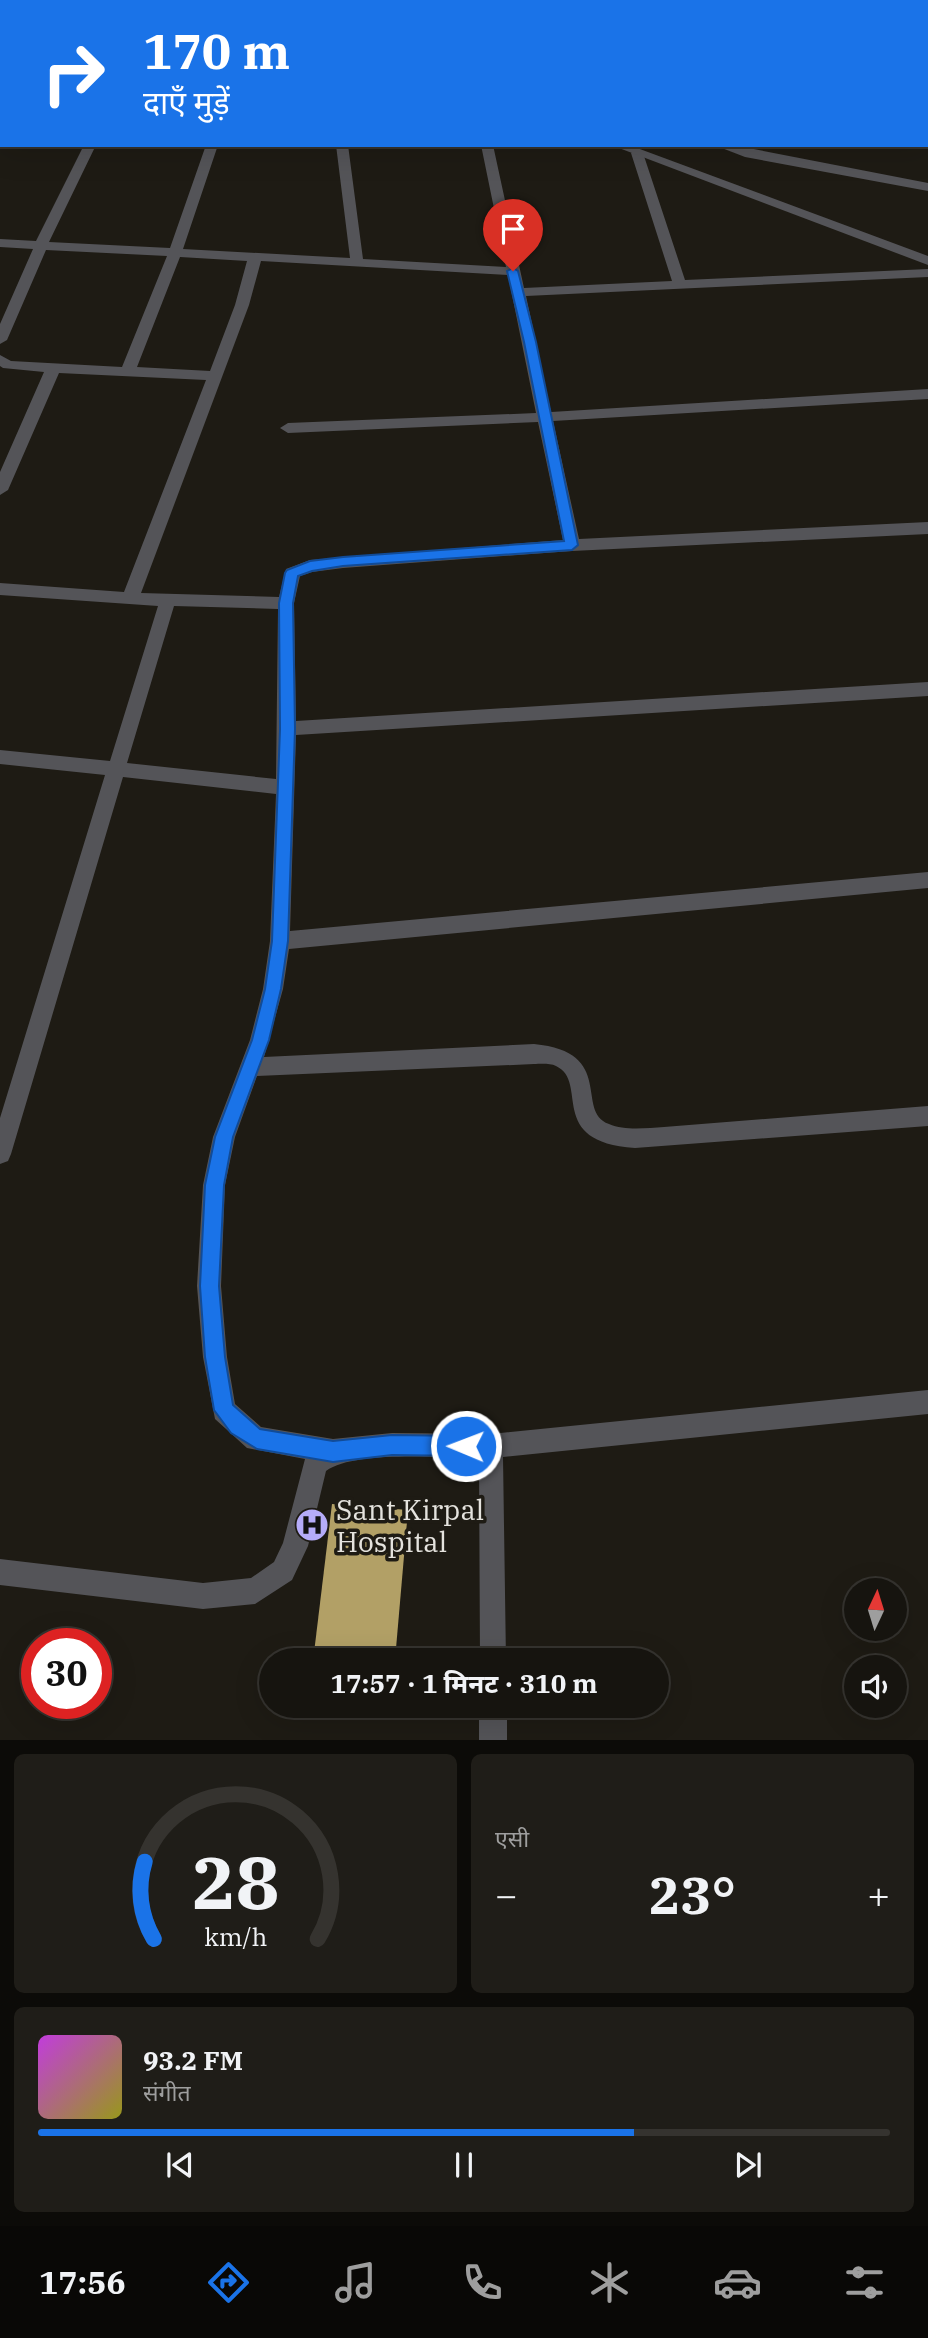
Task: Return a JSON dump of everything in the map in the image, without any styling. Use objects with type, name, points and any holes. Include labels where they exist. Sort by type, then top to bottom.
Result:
[{"type":"street","points":[[0,340],[41,245],[89,147]]},
{"type":"street","points":[[127,373],[175,253],[211,147]]},
{"type":"street","points":[[342,147],[357,263]]},
{"type":"street","points":[[486,147],[572,545]]},
{"type":"street","points":[[622,147],[928,261]]},
{"type":"street","points":[[726,147],[745,153],[928,187]]},
{"type":"street","points":[[637,153],[680,285]]},
{"type":"street","points":[[0,243],[513,271]]},
{"type":"street","points":[[130,599],[242,305],[255,257]]},
{"type":"street","points":[[519,292],[928,273]]},
{"type":"street","points":[[0,360],[8,365],[53,369],[214,376]]},
{"type":"street","points":[[0,490],[53,369]]},
{"type":"street","points":[[288,428],[546,417],[928,394]]},
{"type":"street","points":[[928,528],[572,545],[310,566],[292,573],[286,603],[287,729],[280,941],[268,1013],[224,1137],[214,1185],[209,1286],[215,1357],[224,1410],[257,1439],[333,1451],[392,1445],[491,1446],[928,1402]]},
{"type":"street","points":[[0,589],[130,599],[286,603]]},
{"type":"street","points":[[0,1154],[168,599]]},
{"type":"street","points":[[287,729],[928,689]]},
{"type":"street","points":[[0,757],[284,787]]},
{"type":"street","points":[[280,941],[928,880]]},
{"type":"street","points":[[249,1067],[534,1054],[551,1056],[566,1060],[575,1074],[582,1105],[592,1127],[608,1135],[639,1137],[700,1134],[928,1116]]},
{"type":"street","points":[[491,1446],[493,1648]]},
{"type":"street","points":[[0,1572],[203,1595],[255,1591],[283,1571],[295,1546],[314,1464],[333,1451]]},
{"type":"street","points":[[493,1718],[493,1740]]},
{"type":"building","points":[[332,1504],[408,1510],[396,1648],[315,1648]]},
{"type":"place","name":"Sant Kirpal Hospital","points":[[312,1525]]},
{"type":"route","points":[[466,1446],[392,1445],[333,1451],[257,1439],[224,1410],[215,1357],[209,1286],[214,1185],[233,1105],[260,1040],[273,989],[280,941],[287,729],[288,581],[292,573],[310,566],[572,545],[513,271]]}]
